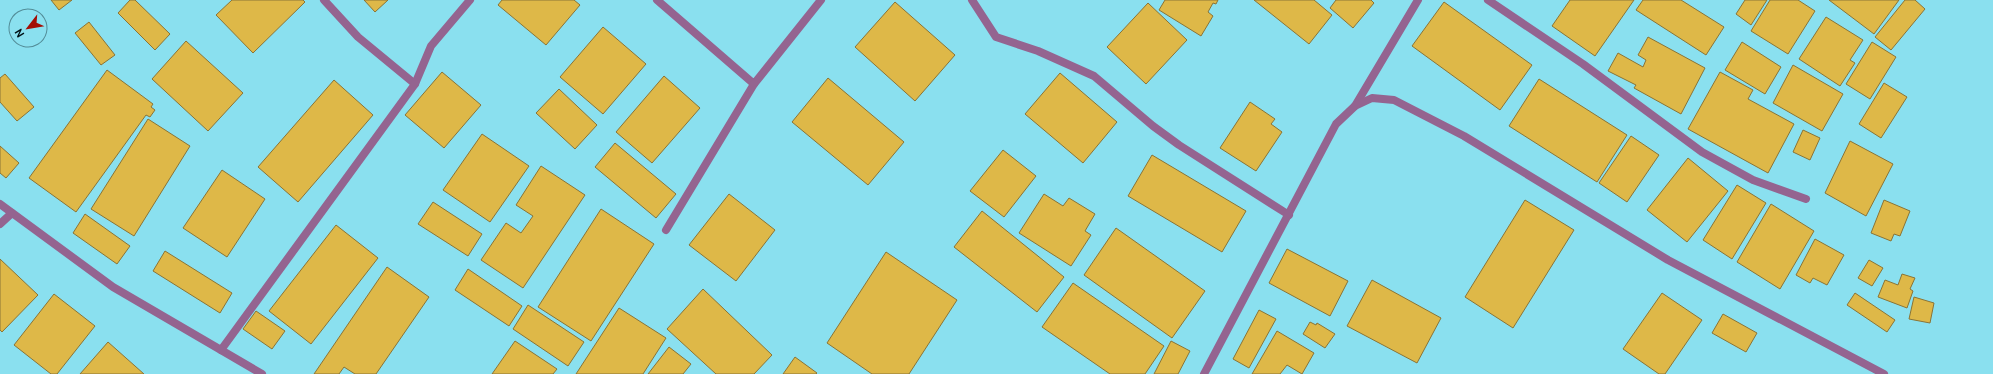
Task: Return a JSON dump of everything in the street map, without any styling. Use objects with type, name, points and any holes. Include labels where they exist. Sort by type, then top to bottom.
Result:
[{"type":"street","points":[[324,0],[358,37],[415,84]]},
{"type":"street","points":[[221,350],[415,84],[431,46],[470,0]]},
{"type":"street","points":[[657,0],[754,84]]},
{"type":"street","points":[[666,230],[754,84],[821,0]]},
{"type":"street","points":[[972,0],[996,37],[1038,51],[1094,76],[1153,126],[1179,145],[1289,215]]},
{"type":"street","points":[[1356,106],[1418,0]]},
{"type":"street","points":[[1488,0],[1583,64],[1702,152],[1753,180],[1806,199]]},
{"type":"street","points":[[1204,374],[1336,124],[1356,106],[1372,98],[1394,100],[1464,136],[1668,260],[1884,374]]},
{"type":"street","points":[[0,204],[113,287],[262,374]]},
{"type":"street","points":[[0,224],[12,213]]},
{"type":"building","points":[[51,0],[72,0],[59,10]]},
{"type":"building","points":[[130,0],[135,0],[170,34],[155,50],[118,13]]},
{"type":"building","points":[[232,0],[303,0],[305,2],[253,53],[216,15]]},
{"type":"building","points":[[364,0],[388,0],[375,12]]},
{"type":"building","points":[[502,0],[574,0],[580,5],[546,45],[498,5]]},
{"type":"building","points":[[1165,0],[1218,0],[1216,4],[1213,3],[1208,12],[1213,16],[1201,36],[1159,10]]},
{"type":"building","points":[[1254,0],[1314,0],[1332,15],[1309,44]]},
{"type":"building","points":[[1336,0],[1371,0],[1374,3],[1353,28],[1330,8]]},
{"type":"building","points":[[1570,0],[1634,0],[1595,56],[1552,26]]},
{"type":"building","points":[[1643,0],[1681,0],[1724,27],[1706,55],[1636,10]]},
{"type":"building","points":[[1745,0],[1767,0],[1751,25],[1736,14]]},
{"type":"building","points":[[1770,0],[1798,0],[1815,11],[1788,54],[1751,31]]},
{"type":"building","points":[[1829,0],[1899,0],[1874,34]]},
{"type":"building","points":[[1905,0],[1915,0],[1925,9],[1891,50],[1875,37]]},
{"type":"building","points":[[895,2],[955,55],[915,101],[855,47]]},
{"type":"building","points":[[1444,2],[1532,65],[1500,110],[1412,46]]},
{"type":"building","points":[[1148,3],[1187,40],[1146,84],[1107,47]]},
{"type":"building","points":[[1826,17],[1863,40],[1850,60],[1855,63],[1840,86],[1799,59]]},
{"type":"building","points":[[89,22],[115,55],[101,65],[75,33]]},
{"type":"building","points":[[603,27],[646,64],[603,114],[560,77]]},
{"type":"building","points":[[1648,37],[1705,68],[1681,114],[1634,88],[1636,85],[1608,71],[1618,53],[1643,67],[1646,60],[1638,55]]},
{"type":"building","points":[[186,41],[243,93],[208,131],[152,79]]},
{"type":"building","points":[[1742,42],[1781,67],[1765,94],[1725,70]]},
{"type":"building","points":[[1872,42],[1896,57],[1870,99],[1846,84]]},
{"type":"building","points":[[1793,65],[1843,94],[1822,131],[1773,103]]},
{"type":"building","points":[[107,70],[153,104],[151,107],[155,110],[150,117],[146,115],[76,212],[29,178]]},
{"type":"building","points":[[442,72],[481,105],[444,148],[405,115]]},
{"type":"building","points":[[1720,72],[1753,90],[1748,99],[1794,124],[1768,173],[1688,129]]},
{"type":"building","points":[[1060,73],[1117,122],[1083,163],[1025,114]]},
{"type":"building","points":[[5,74],[34,107],[17,121],[0,102],[0,78]]},
{"type":"building","points":[[664,76],[700,108],[652,163],[616,132]]},
{"type":"building","points":[[828,78],[904,142],[868,185],[792,122]]},
{"type":"building","points":[[1539,79],[1627,135],[1597,182],[1509,126]]},
{"type":"building","points":[[334,80],[373,115],[298,202],[258,167]]},
{"type":"building","points":[[1884,83],[1907,97],[1881,138],[1859,124]]},
{"type":"building","points":[[559,89],[597,125],[575,149],[536,113]]},
{"type":"building","points":[[1250,102],[1275,119],[1271,124],[1282,132],[1256,171],[1220,148]]},
{"type":"building","points":[[148,119],[190,146],[134,236],[91,209]]},
{"type":"building","points":[[1803,130],[1820,138],[1810,160],[1793,152]]},
{"type":"building","points":[[482,134],[529,166],[490,222],[443,190]]},
{"type":"building","points":[[1631,136],[1659,155],[1627,202],[1599,183]]},
{"type":"building","points":[[1850,141],[1893,164],[1866,216],[1825,193]]},
{"type":"building","points":[[615,143],[676,194],[656,218],[595,167]]},
{"type":"building","points":[[0,146],[19,163],[6,178],[0,173]]},
{"type":"building","points":[[1003,150],[1036,176],[1004,217],[970,191]]},
{"type":"building","points":[[1152,155],[1246,211],[1222,252],[1128,196]]},
{"type":"building","points":[[1688,158],[1728,191],[1687,242],[1647,210]]},
{"type":"building","points":[[541,166],[585,195],[523,288],[481,260],[506,223],[521,233],[533,216],[516,205]]},
{"type":"building","points":[[222,170],[265,199],[227,257],[183,228]]},
{"type":"building","points":[[1737,185],[1766,203],[1732,259],[1703,240]]},
{"type":"building","points":[[729,194],[775,230],[736,281],[689,245]]},
{"type":"building","points":[[1044,194],[1063,206],[1069,198],[1095,214],[1085,231],[1091,235],[1071,266],[1019,233]]},
{"type":"building","points":[[1525,200],[1574,230],[1513,328],[1465,297]]},
{"type":"building","points":[[1884,200],[1910,211],[1900,236],[1894,234],[1891,241],[1871,233]]},
{"type":"building","points":[[433,202],[482,234],[468,256],[418,224]]},
{"type":"building","points":[[1771,204],[1814,231],[1780,289],[1737,262]]},
{"type":"building","points":[[601,209],[654,244],[591,341],[538,307]]},
{"type":"building","points":[[982,211],[1064,277],[1037,312],[954,247]]},
{"type":"building","points":[[85,214],[130,246],[117,264],[73,233]]},
{"type":"building","points":[[336,225],[378,258],[311,344],[269,311]]},
{"type":"building","points":[[1116,228],[1205,291],[1172,338],[1084,275]]},
{"type":"building","points":[[1815,239],[1844,255],[1827,285],[1813,278],[1810,283],[1796,275]]},
{"type":"building","points":[[1287,249],[1348,281],[1330,316],[1269,283]]},
{"type":"building","points":[[165,251],[232,293],[220,313],[153,271]]},
{"type":"building","points":[[886,252],[957,300],[909,374],[872,374],[827,343]]},
{"type":"building","points":[[0,259],[38,295],[2,332],[0,330]]},
{"type":"building","points":[[1869,260],[1883,268],[1872,286],[1858,278]]},
{"type":"building","points":[[387,267],[429,297],[376,374],[355,374],[344,367],[339,374],[314,374]]},
{"type":"building","points":[[468,269],[522,306],[509,326],[455,290]]},
{"type":"building","points":[[1902,274],[1915,278],[1910,289],[1913,291],[1907,308],[1878,297],[1885,280],[1898,285]]},
{"type":"building","points":[[1372,280],[1441,318],[1417,363],[1347,326]]},
{"type":"building","points":[[1073,283],[1164,346],[1145,374],[1110,374],[1042,327]]},
{"type":"building","points":[[703,289],[772,355],[754,374],[716,374],[667,329]]},
{"type":"building","points":[[1662,293],[1702,320],[1665,374],[1659,374],[1623,349]]},
{"type":"building","points":[[1855,293],[1895,320],[1887,332],[1847,305]]},
{"type":"building","points":[[54,294],[95,326],[57,374],[51,374],[14,345]]},
{"type":"building","points":[[1914,297],[1934,303],[1930,323],[1909,319]]},
{"type":"building","points":[[528,305],[584,342],[568,366],[513,329]]},
{"type":"building","points":[[619,308],[666,338],[643,374],[576,374]]},
{"type":"building","points":[[1259,310],[1276,319],[1249,368],[1233,359]]},
{"type":"building","points":[[256,311],[285,331],[272,349],[243,329]]},
{"type":"building","points":[[1723,314],[1757,333],[1746,352],[1712,333]]},
{"type":"building","points":[[1310,322],[1316,325],[1317,323],[1335,334],[1325,348],[1303,334]]},
{"type":"building","points":[[1277,331],[1314,353],[1302,374],[1287,365],[1280,374],[1252,374]]},
{"type":"building","points":[[515,341],[557,369],[553,374],[492,374]]},
{"type":"building","points":[[1171,341],[1190,351],[1178,374],[1154,374]]},
{"type":"building","points":[[108,342],[144,374],[80,374]]},
{"type":"building","points":[[669,347],[691,364],[683,374],[648,374]]},
{"type":"building","points":[[795,357],[817,373],[783,374]]}]
